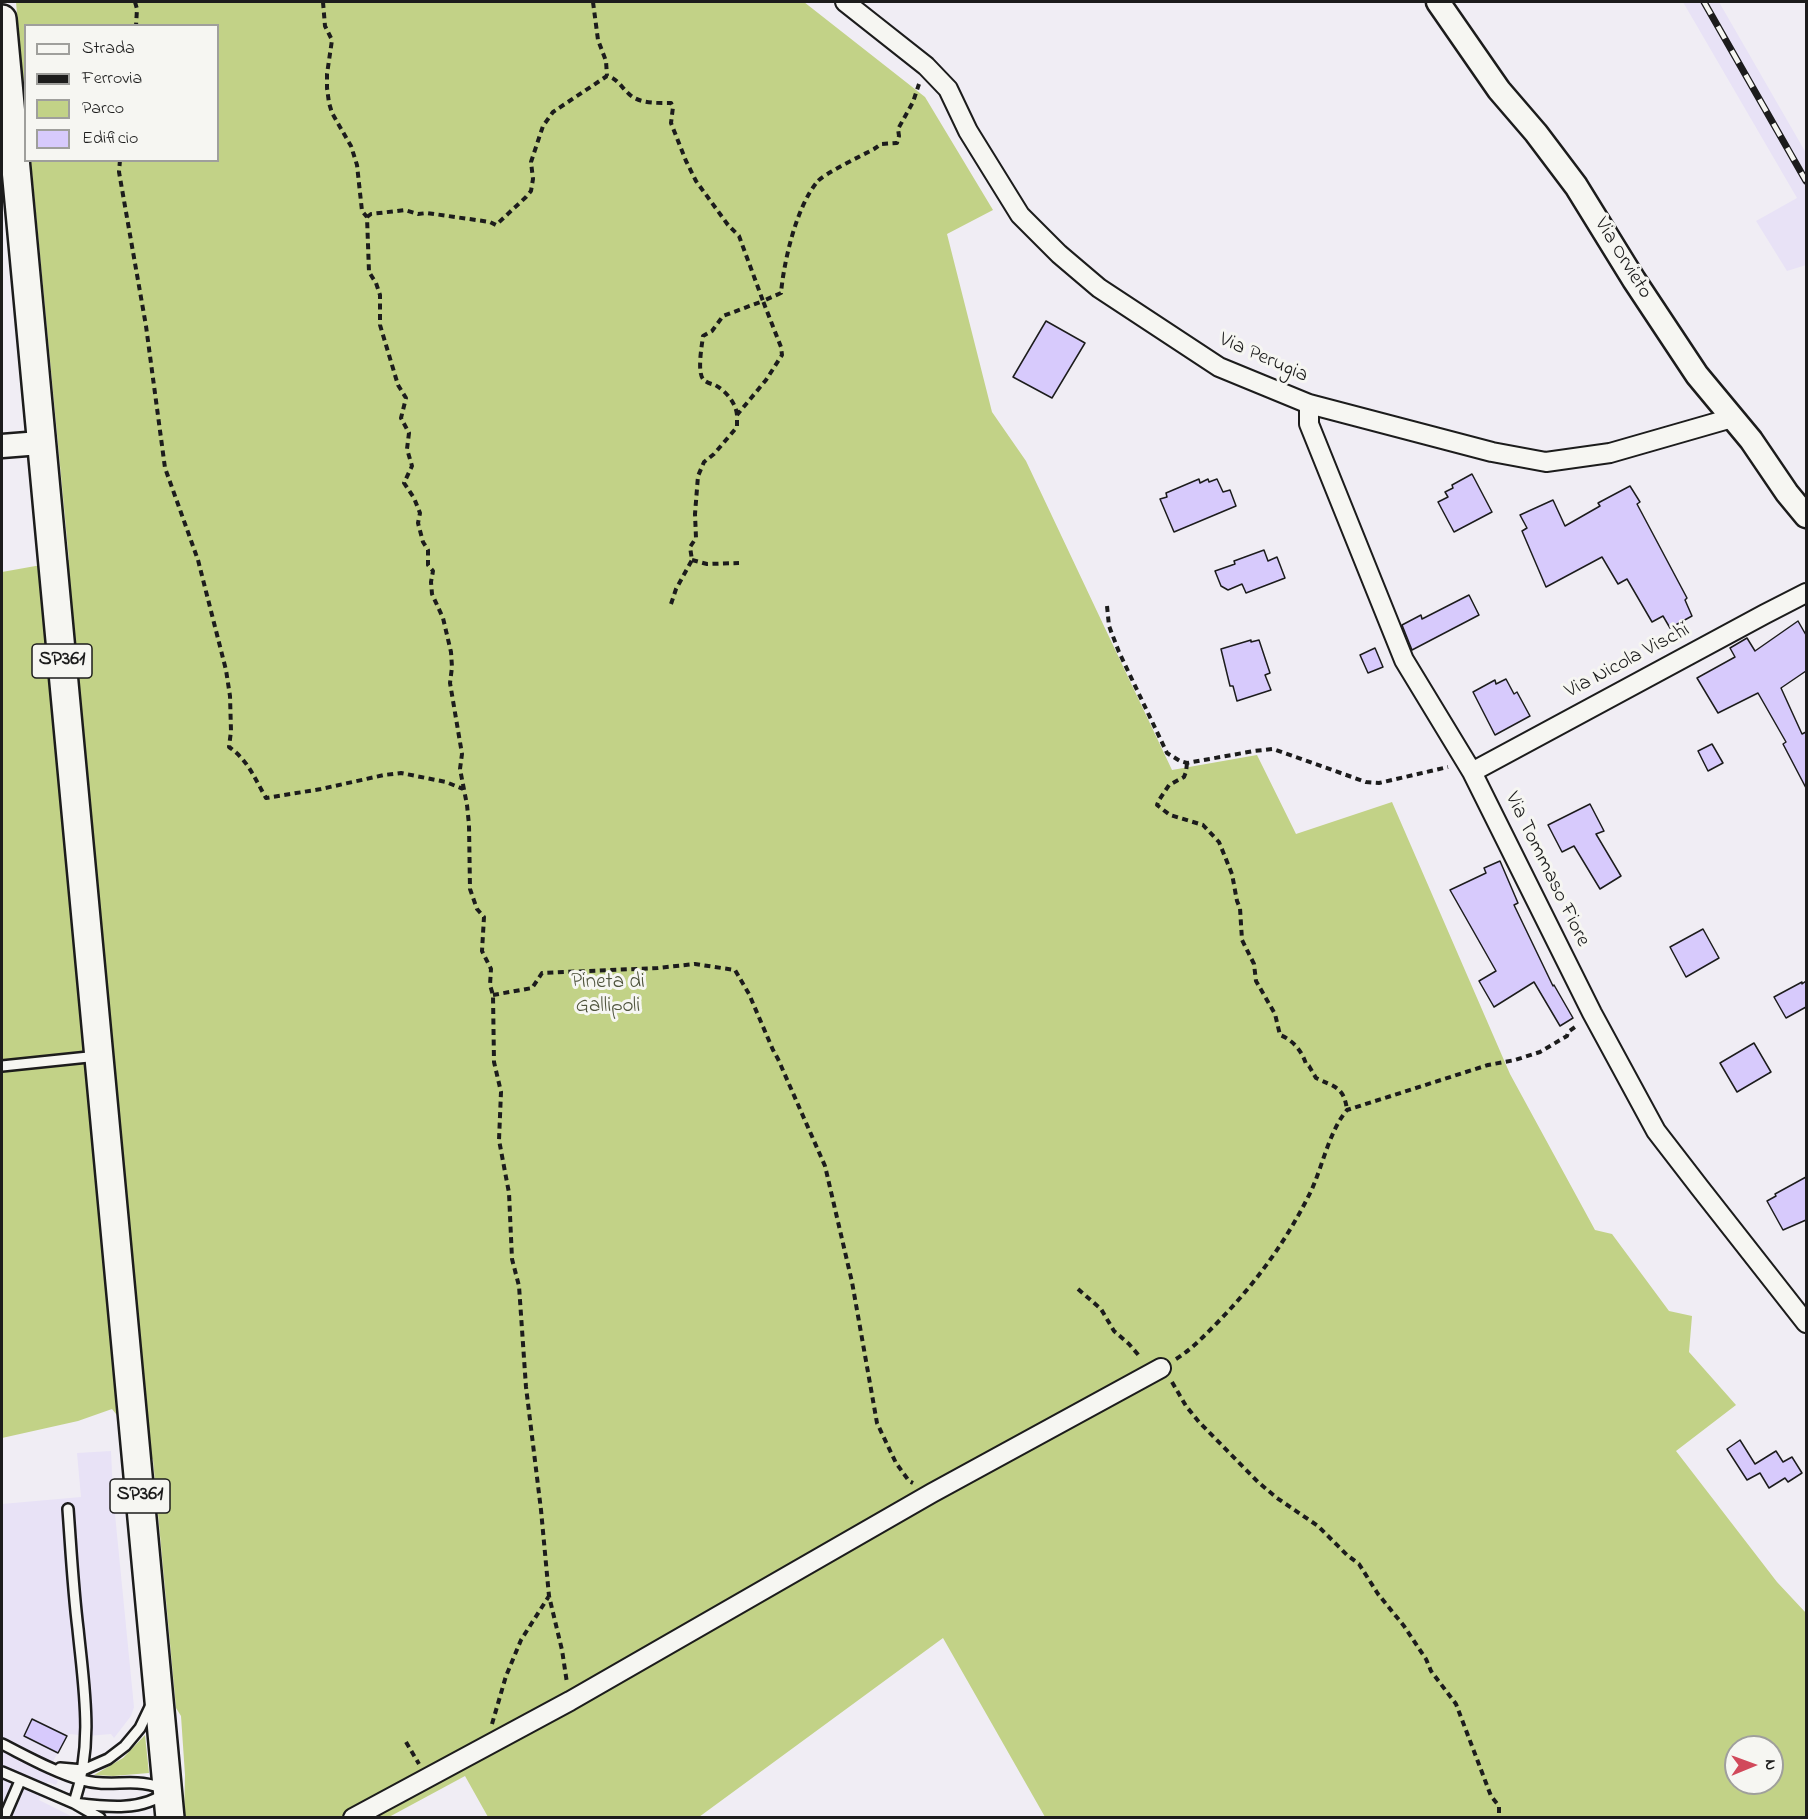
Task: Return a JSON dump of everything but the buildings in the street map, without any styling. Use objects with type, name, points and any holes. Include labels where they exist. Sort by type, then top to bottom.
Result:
[{"type":"main road","name":"SP361","points":[[2,19],[170,1818]]},
{"type":"street","name":"Via Perugia","points":[[845,2],[926,66],[948,89],[968,131],[1020,215],[1059,254],[1099,288],[1218,368],[1309,404],[1492,452],[1546,462],[1610,453],[1732,418]]},
{"type":"street","name":"Via Orvieto","points":[[1438,2],[1499,90],[1536,133],[1576,186],[1634,280],[1697,375],[1751,440],[1787,493],[1806,516]]},
{"type":"street","name":"Via Tommaso Fiore","points":[[1309,404],[1309,424],[1404,660],[1469,767],[1592,1013],[1656,1131],[1806,1323]]},
{"type":"street","points":[[2,446],[40,443]]},
{"type":"street","name":"Via Nicola Vischi","points":[[1469,767],[1806,593]]},
{"type":"street","points":[[353,1818],[570,1701],[932,1493],[1157,1370]]},
{"type":"lane","points":[[2,1066],[99,1056]]},
{"type":"lane","points":[[68,1509],[87,1716],[82,1780],[74,1803]]},
{"type":"lane","points":[[50,1767],[83,1770],[108,1760],[125,1746],[140,1728],[158,1689]]},
{"type":"lane","points":[[2,1744],[82,1780],[108,1784],[136,1782],[157,1786],[168,1791],[159,1799],[142,1805],[106,1807],[74,1803]]},
{"type":"lane","points":[[2,1772],[74,1803],[100,1818]]},
{"type":"lane","points":[[4,1818],[20,1781]]},
{"type":"path","points":[[135,2],[136,24]]},
{"type":"path","points":[[323,2],[325,26],[332,40],[327,74],[329,103],[332,113],[351,146],[357,165],[362,211],[367,217],[369,272],[380,295],[380,325],[398,385],[406,398],[401,418],[409,433],[407,449],[412,466],[404,483],[420,513],[418,523],[423,542],[428,550],[428,565],[433,571],[432,594],[443,618],[451,652],[453,667],[450,683],[462,754],[460,769],[469,825],[470,889],[477,909],[484,917],[483,951],[491,969],[494,1062],[501,1092],[499,1140],[509,1193],[512,1259],[519,1286],[526,1387],[549,1596],[562,1650],[570,1701]]},
{"type":"path","points":[[593,2],[598,40],[606,61],[608,76]]},
{"type":"path","points":[[671,604],[676,589],[692,560],[690,547],[696,538],[698,476],[704,462],[737,428],[736,409],[726,391],[704,380],[701,375],[704,336],[712,331],[723,316],[781,293],[783,269],[801,210],[818,180],[881,144],[897,143],[898,129],[913,102],[926,66]]},
{"type":"path","points":[[367,217],[371,214],[405,210],[418,214],[428,213],[490,222],[496,225],[531,190],[533,179],[531,162],[543,126],[553,112],[608,76]]},
{"type":"path","points":[[608,76],[614,78],[630,96],[655,103],[671,103],[673,107],[671,123],[696,181],[728,225],[739,236],[782,355],[766,380],[737,415]]},
{"type":"path","points":[[120,162],[119,172],[146,326],[165,468],[198,560],[226,670],[231,731],[229,747],[237,752],[252,770],[266,798],[401,773],[446,782],[464,790]]},
{"type":"path","points":[[692,560],[707,564],[739,564]]},
{"type":"path","points":[[1107,606],[1109,626],[1119,652],[1167,753],[1180,761],[1187,763],[1273,749],[1366,782],[1380,783],[1469,767]]},
{"type":"path","points":[[1157,1370],[1189,1351],[1236,1304],[1269,1263],[1297,1220],[1338,1124],[1347,1110],[1346,1098],[1341,1091],[1316,1078],[1306,1064],[1303,1054],[1286,1037],[1280,1035],[1275,1014],[1256,981],[1254,964],[1242,940],[1240,908],[1232,874],[1219,842],[1203,825],[1170,815],[1157,805],[1169,785],[1184,777],[1187,763]]},
{"type":"path","points":[[493,995],[532,988],[542,973],[658,968],[695,964],[735,970],[749,994],[825,1166],[852,1282],[878,1423],[896,1463],[909,1481],[932,1493]]},
{"type":"path","points":[[1347,1110],[1488,1065],[1540,1052],[1567,1036]]},
{"type":"path","points":[[1078,1288],[1101,1309],[1114,1331],[1157,1370],[1199,1422],[1258,1482],[1318,1526],[1359,1564],[1456,1704],[1491,1796],[1499,1806],[1499,1818]]},
{"type":"path","points":[[487,1745],[495,1707],[506,1676],[521,1640],[549,1596]]},
{"type":"path","points":[[406,1742],[428,1777]]},
{"type":"shaded area","points":[[1683,2],[1719,2],[1806,153],[1806,265],[1787,271],[1756,221],[1797,198]]},
{"type":"shaded area","points":[[111,1451],[113,1494],[134,1707],[131,1716],[114,1738],[111,1734],[87,1736],[70,1734],[67,1736],[50,1767],[51,1777],[58,1781],[56,1785],[48,1782],[39,1800],[73,1817],[2,1818],[2,1504],[81,1497],[77,1453]]},
{"type":"green space","name":"Pineta di Gallipoli","points":[[16,2],[804,2],[925,97],[993,210],[947,234],[992,412],[1026,461],[1172,770],[1257,755],[1296,834],[1392,802],[1510,1074],[1595,1230],[1612,1234],[1669,1311],[1692,1316],[1689,1352],[1736,1405],[1676,1451],[1777,1582],[1806,1613],[1806,1817],[1045,1817],[943,1638],[699,1817],[488,1817],[465,1776],[389,1817],[184,1817],[185,1775],[181,1716],[176,1708],[153,1460],[112,1409],[78,1421],[2,1438],[2,572],[69,560],[31,162],[219,162],[219,24],[24,24],[24,94]]},
{"type":"green space","points":[[145,1735],[149,1773],[94,1775],[123,1758]]},
{"type":"railway","points":[[1704,2],[1806,181]]}]
